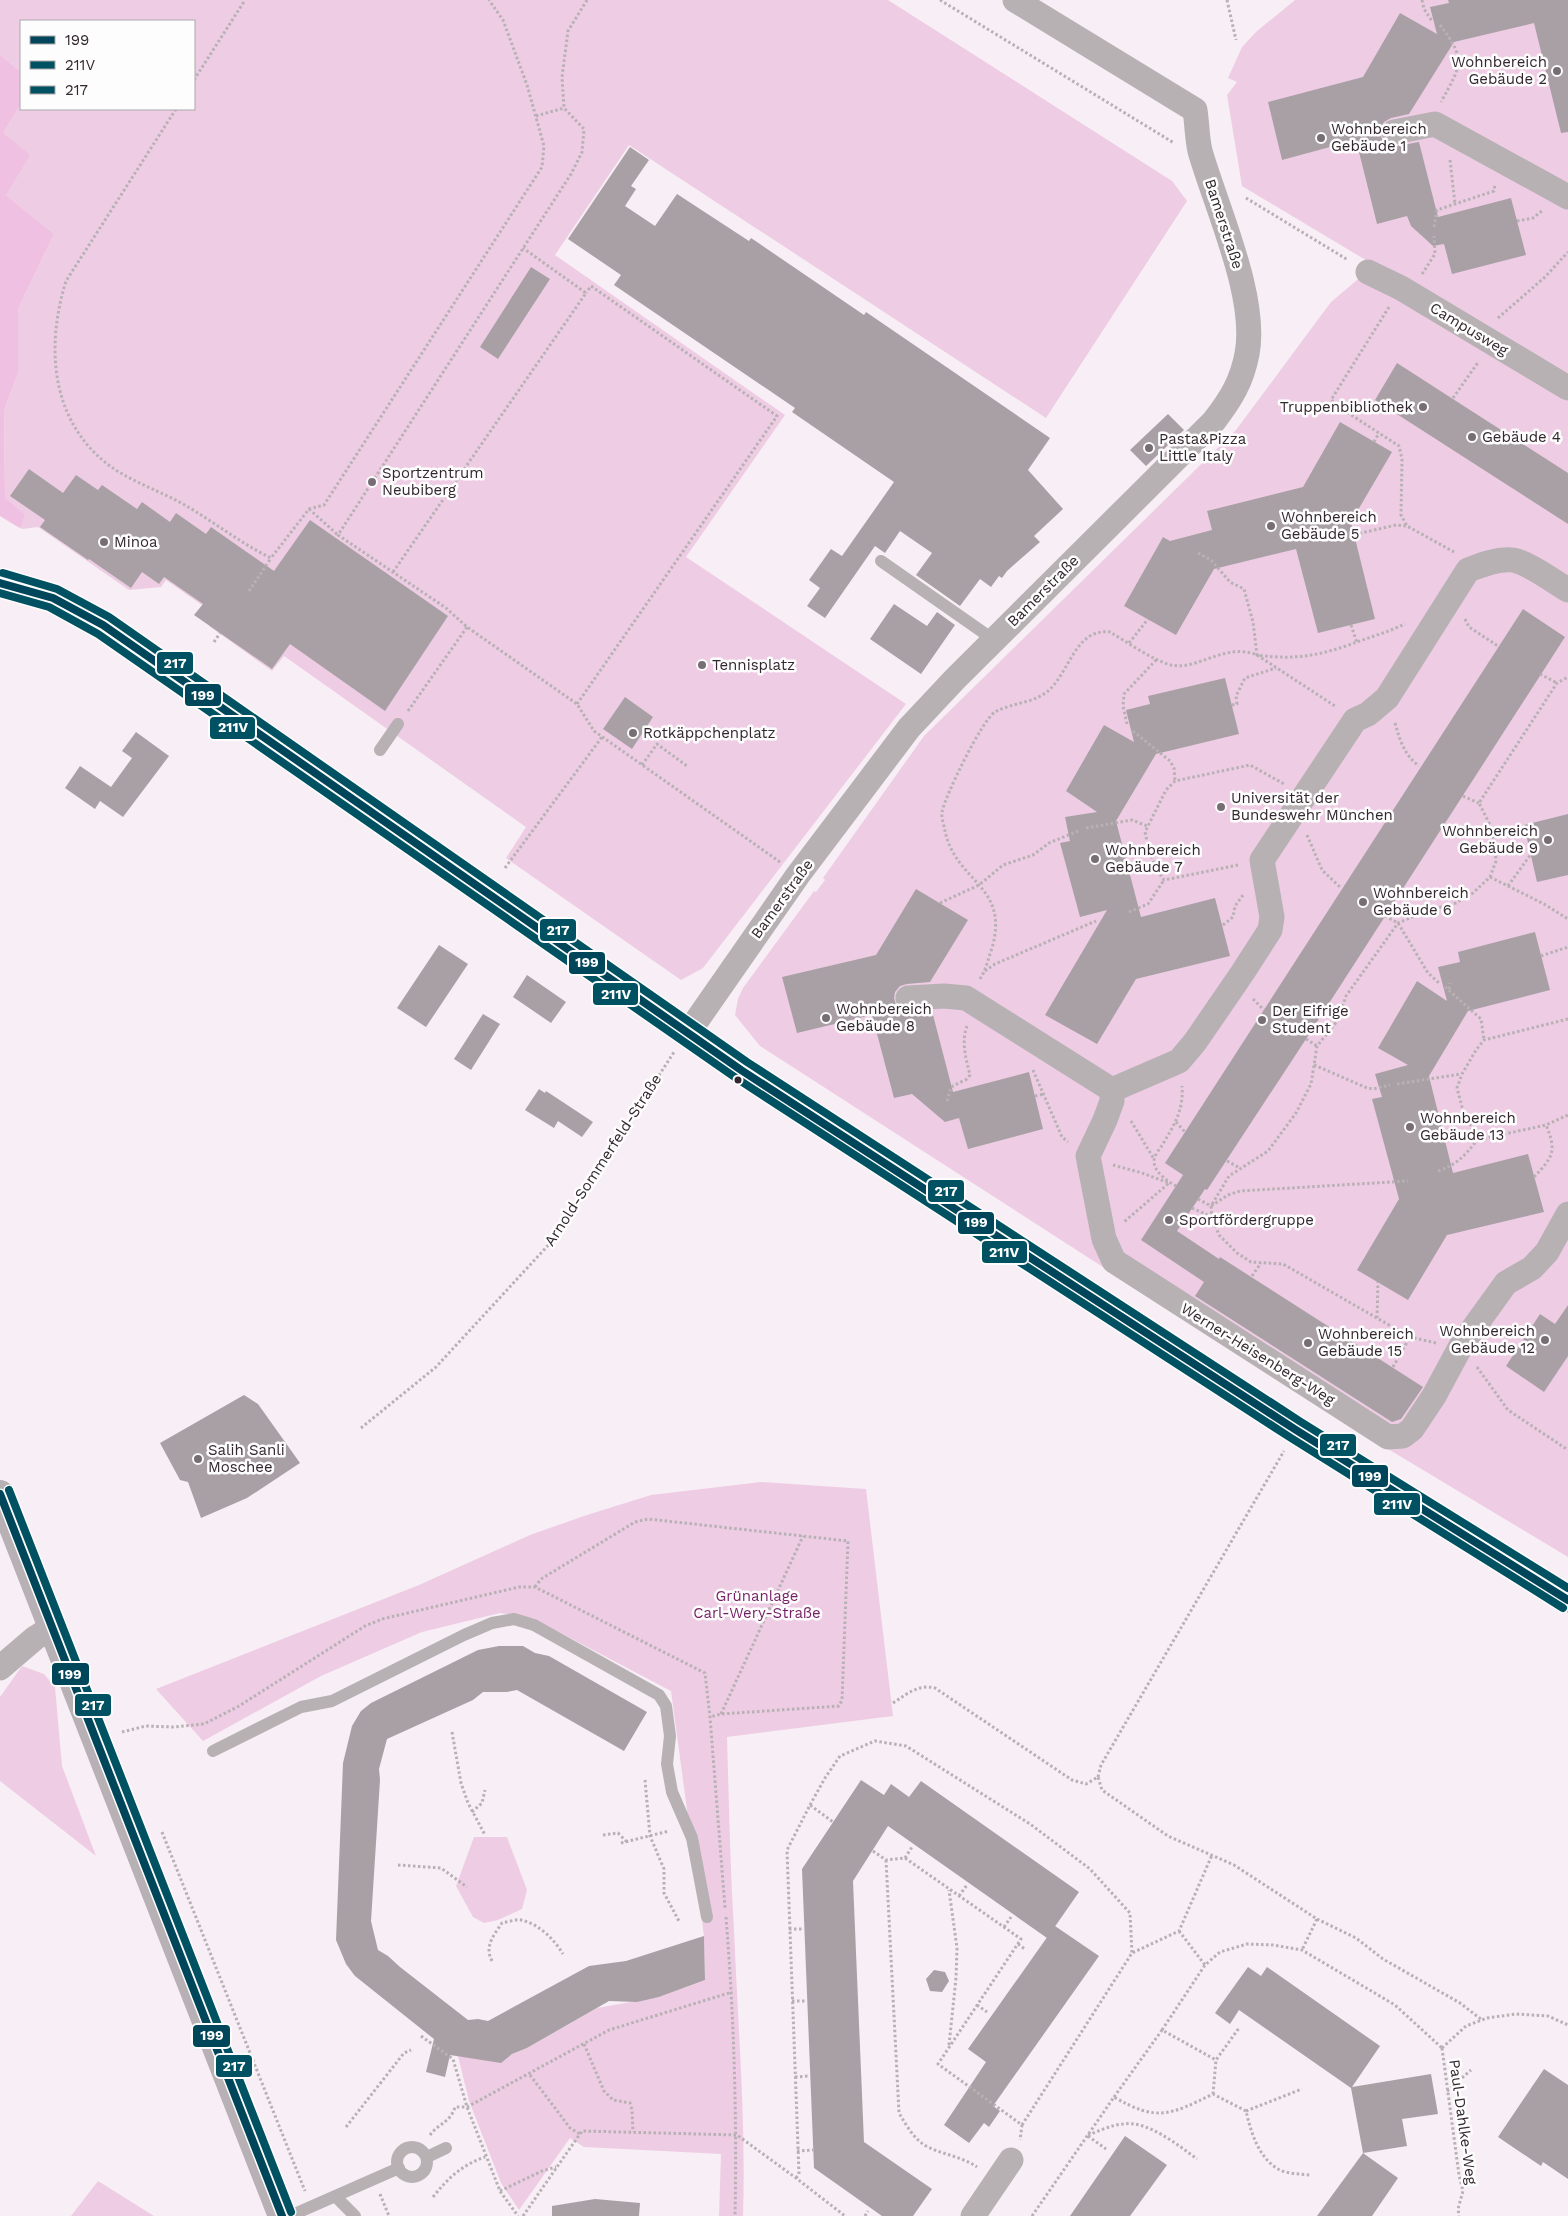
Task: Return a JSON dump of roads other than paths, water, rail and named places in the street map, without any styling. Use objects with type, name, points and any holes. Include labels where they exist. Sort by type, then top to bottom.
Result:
[{"type":"main road","points":[[0,1494],[5,1523],[51,1628],[282,2216]]},
{"type":"street","name":"Bamerstraße","points":[[688,1033],[798,875],[909,728],[994,640],[1214,421],[1233,396],[1247,352],[1248,324],[1240,273],[1200,149],[1195,110],[1015,0]]},
{"type":"street","points":[[1394,132],[1440,127],[1568,197]]},
{"type":"street","name":"Campusweg","points":[[1368,272],[1406,291],[1568,388]]},
{"type":"street","points":[[908,998],[944,996],[971,1002],[1112,1090],[1179,1061],[1212,1018],[1270,930],[1272,917],[1262,860],[1356,720],[1368,714],[1388,698],[1468,570],[1492,563],[1512,560],[1533,569],[1568,590]]},
{"type":"street","points":[[0,582],[54,598],[102,625],[742,1070],[1296,1430],[1568,1600]]},
{"type":"street","name":"Werner-Heisenberg-Weg","points":[[1112,1090],[1112,1101],[1088,1156],[1104,1239],[1114,1260],[1135,1276],[1388,1437],[1403,1436],[1412,1429],[1434,1396],[1462,1344],[1506,1283],[1532,1268],[1548,1252],[1568,1214]]},
{"type":"street","points":[[0,1668],[35,1638],[51,1628]]},
{"type":"street","points":[[973,2216],[1011,2160]]},
{"type":"lane","points":[[881,561],[994,640]]},
{"type":"lane","points":[[380,750],[398,724]]},
{"type":"lane","points":[[213,1751],[300,1708],[332,1701],[492,1623],[514,1619],[534,1625],[659,1695],[666,1706],[670,1736],[667,1764],[672,1792],[692,1838],[707,1917]]},
{"type":"lane","points":[[424,2153],[425,2170],[417,2176],[406,2175],[399,2168],[399,2157],[402,2152],[410,2147],[424,2153],[446,2148]]},
{"type":"lane","points":[[290,2216],[399,2168]]},
{"type":"lane","points":[[335,2196],[355,2216]]},
{"type":"place","name":"Wohnbereich Gebäude 2","points":[[1557,71]]},
{"type":"place","name":"Wohnbereich Gebäude 1","points":[[1321,138]]},
{"type":"place","name":"Truppenbibliothek","points":[[1423,407]]},
{"type":"place","name":"Gebäude 4","points":[[1472,437]]},
{"type":"place","name":"Pasta&Pizza Little Italy","points":[[1149,448]]},
{"type":"place","name":"Sportzentrum Neubiberg","points":[[372,482]]},
{"type":"place","name":"Wohnbereich Gebäude 5","points":[[1271,526]]},
{"type":"place","name":"Minoa","points":[[104,542]]},
{"type":"place","name":"Tennisplatz","points":[[702,665]]},
{"type":"place","name":"Rotkäppchenplatz","points":[[633,733]]},
{"type":"place","name":"Universität der Bundeswehr München","points":[[1221,807]]},
{"type":"place","name":"Wohnbereich Gebäude 9","points":[[1548,840]]},
{"type":"place","name":"Wohnbereich Gebäude 7","points":[[1095,859]]},
{"type":"place","name":"Wohnbereich Gebäude 6","points":[[1363,902]]},
{"type":"place","name":"Wohnbereich Gebäude 8","points":[[826,1018]]},
{"type":"place","name":"Der Eifrige Student","points":[[1262,1020]]},
{"type":"place","name":"Wohnbereich Gebäude 13","points":[[1410,1127]]},
{"type":"place","name":"Sportfördergruppe","points":[[1169,1220]]},
{"type":"place","name":"Wohnbereich Gebäude 12","points":[[1545,1340]]},
{"type":"place","name":"Wohnbereich Gebäude 15","points":[[1308,1343]]},
{"type":"place","name":"Salih Sanli Moschee","points":[[198,1459]]},
{"type":"park label","name":"Grünanlage Carl-Wery-Straße","points":[[757,1604]]}]
